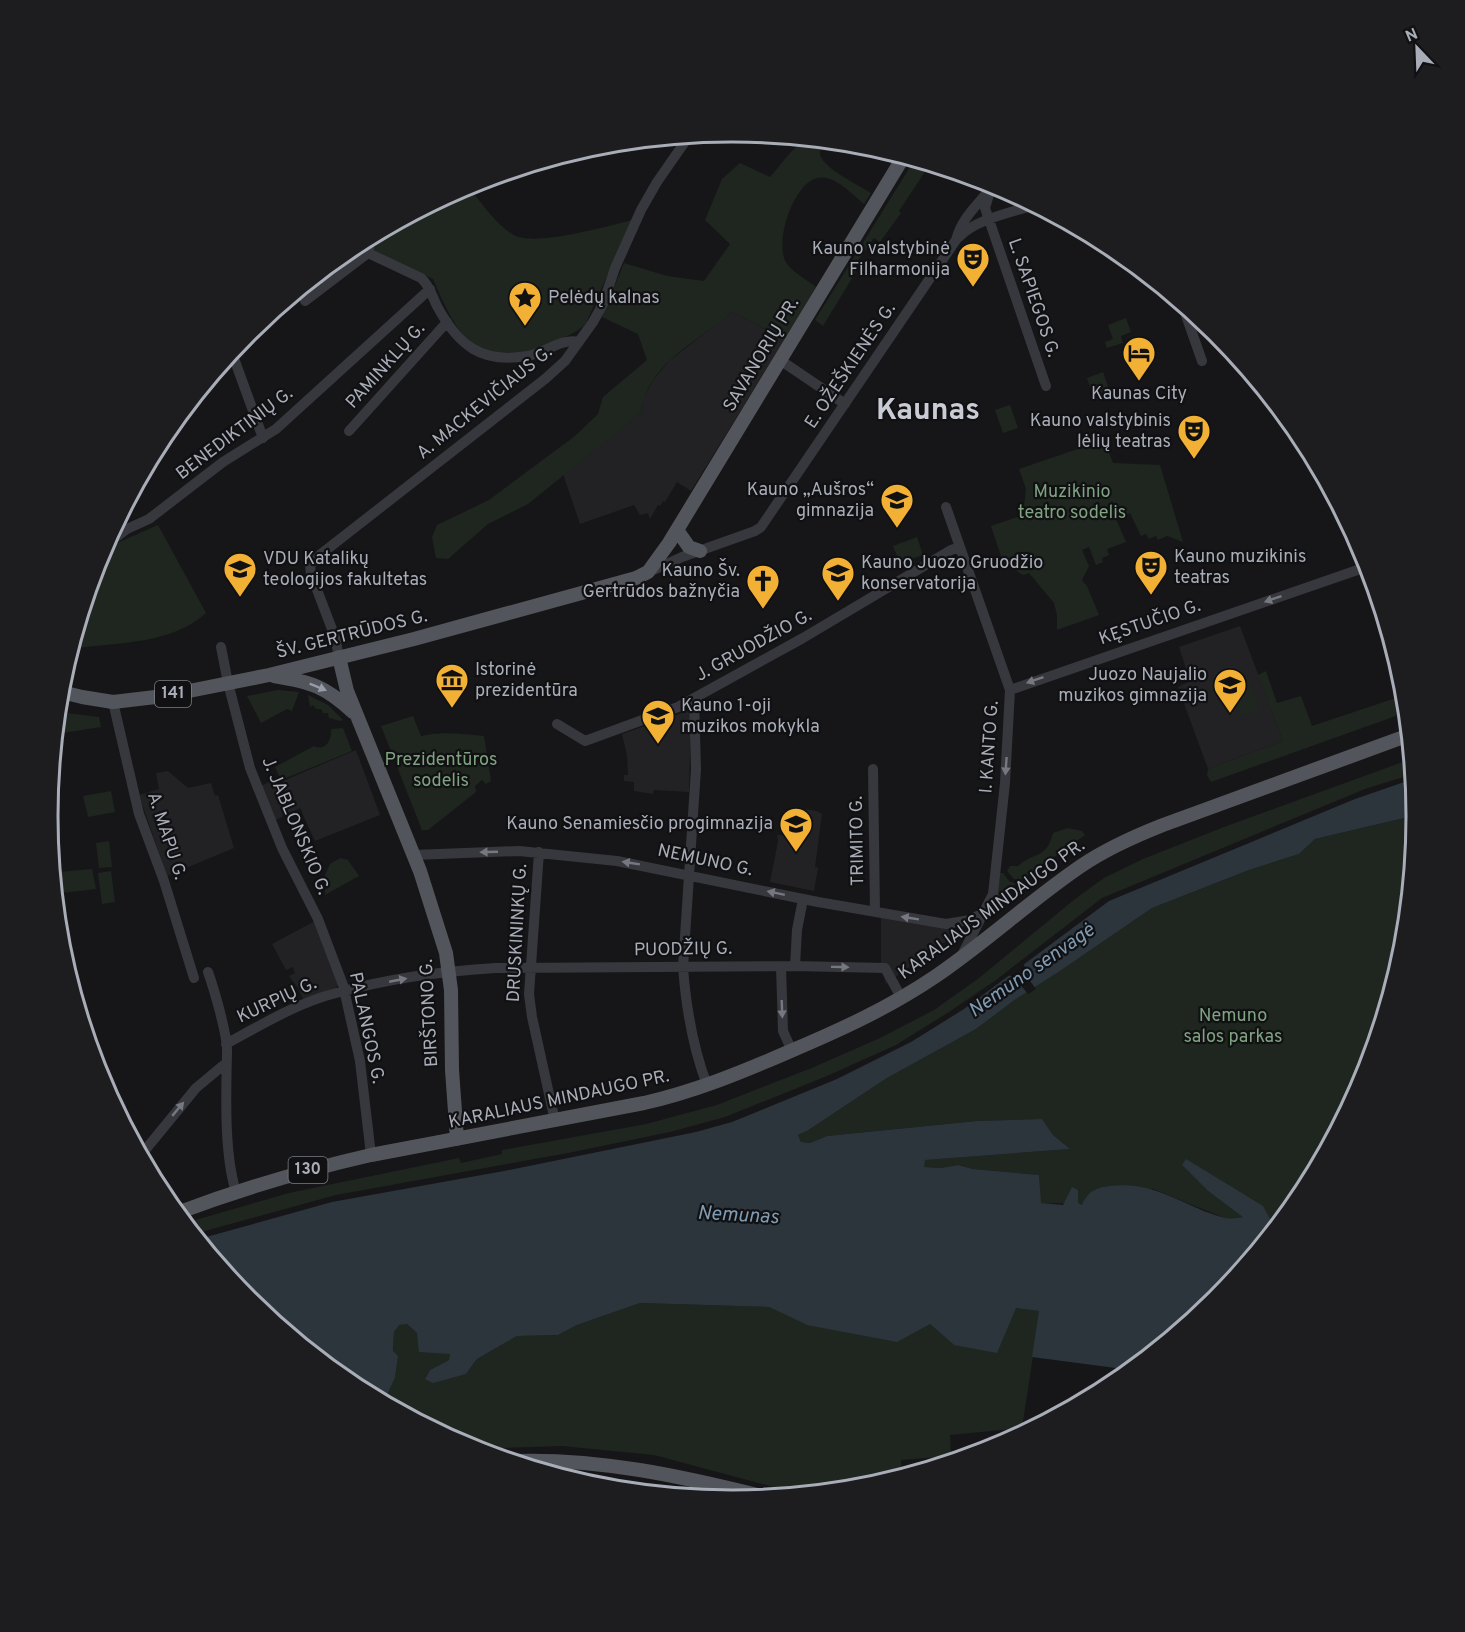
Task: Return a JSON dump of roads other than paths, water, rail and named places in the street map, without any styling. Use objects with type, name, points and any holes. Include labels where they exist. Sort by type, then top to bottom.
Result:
[{"type":"main road","name":"SAVANORIŲ PR.","points":[[648,572],[677,530],[900,163]]},
{"type":"main road","points":[[677,530],[689,547],[700,551]]},
{"type":"main road","name":"ŠV. GERTRŪDOS G.","points":[[70,693],[94,700],[113,702],[154,698],[269,675],[414,639],[636,578],[648,572]]},
{"type":"main road","name":"BIRŠTONO G.","points":[[339,657],[347,691],[413,855],[436,921],[449,971],[452,1008],[452,1082],[457,1139]]},
{"type":"main road","points":[[269,675],[312,684],[326,690],[358,717]]},
{"type":"main road","name":"KARALIAUS MINDAUGO PR.","points":[[186,1210],[308,1170],[371,1155],[657,1100],[707,1085],[792,1051],[855,1022],[901,997],[936,976],[1082,865],[1133,838],[1402,738]]},
{"type":"main road","points":[[542,1462],[597,1464],[652,1471],[736,1490]]},
{"type":"street","name":"A. MACKEVIČIAUS G.","points":[[339,657],[335,637],[311,574],[310,565],[321,554],[545,380],[565,361],[603,304],[615,268],[640,210],[684,143]]},
{"type":"street","name":"E. OŽEŠKIENĖS G.","points":[[700,551],[755,531],[768,518],[956,240],[958,230],[988,192]]},
{"type":"street","name":"E. OŽEŠKIENĖS G.","points":[[989,220],[985,208],[990,193]]},
{"type":"street","points":[[956,240],[964,231],[1023,209]]},
{"type":"street","name":"L. SAPIEGOS G.","points":[[989,220],[1046,386]]},
{"type":"street","points":[[305,301],[368,253],[369,249]]},
{"type":"street","points":[[368,253],[421,278],[430,289],[436,305],[447,322],[470,349],[478,353],[489,356],[521,357],[534,355],[564,341],[579,342]]},
{"type":"street","name":"BENEDIKTINIŲ G.","points":[[124,528],[149,519],[223,462],[263,438],[430,289]]},
{"type":"street","points":[[1187,318],[1202,361]]},
{"type":"street","name":"PAMINKLŲ G.","points":[[349,431],[447,322]]},
{"type":"street","points":[[780,360],[845,404]]},
{"type":"street","points":[[235,362],[263,438]]},
{"type":"street","name":"I. KANTO G.","points":[[946,507],[1010,690],[1005,783],[993,894],[962,956]]},
{"type":"street","name":"J. GRUODŽIO G.","points":[[557,724],[585,741],[653,717],[694,698],[794,643],[951,550],[960,547]]},
{"type":"street","points":[[648,572],[700,551]]},
{"type":"street","name":"KĘSTUČIO G.","points":[[1010,690],[1359,569]]},
{"type":"street","name":"J. JABLONSKIO G.","points":[[221,647],[250,768],[282,848],[314,913]]},
{"type":"street","points":[[694,698],[696,769],[683,967],[685,994],[700,1066],[707,1085]]},
{"type":"street","name":"A. MAPU G.","points":[[113,702],[139,814],[164,881],[194,978]]},
{"type":"street","name":"TRIMITO G.","points":[[873,769],[875,912]]},
{"type":"street","name":"NEMUNO G.","points":[[413,855],[538,852],[640,864],[802,899],[946,924],[970,920],[985,912]]},
{"type":"street","name":"DRUSKININKŲ G.","points":[[538,852],[529,994],[555,1121]]},
{"type":"street","points":[[795,966],[802,899]]},
{"type":"street","name":"PALANGOS G.","points":[[314,913],[345,991],[360,1060],[371,1155]]},
{"type":"street","points":[[781,966],[783,1030],[792,1051]]},
{"type":"street","name":"PUODŽIŲ G.","points":[[449,971],[781,966],[885,968],[901,997]]},
{"type":"street","name":"KURPIŲ G.","points":[[226,1044],[312,1001],[345,991],[449,971]]},
{"type":"street","points":[[208,972],[226,1044],[229,1160],[236,1192]]},
{"type":"street","points":[[146,1148],[196,1088],[226,1063]]},
{"type":"street","points":[[706,1489],[708,1483]]},
{"type":"water","points":[[1405,782],[1406,818],[1315,839],[1299,854],[1249,870],[1152,908],[1016,999],[976,1029],[887,1078],[798,1135],[801,1142],[810,1143],[827,1136],[977,1121],[1042,1119],[1053,1135],[1070,1149],[925,1160],[924,1167],[941,1168],[958,1165],[973,1169],[1039,1175],[1041,1203],[1063,1205],[1072,1187],[1078,1190],[1078,1203],[1082,1205],[1087,1196],[1097,1189],[1126,1185],[1155,1191],[1225,1218],[1243,1217],[1208,1191],[1182,1165],[1186,1159],[1263,1206],[1270,1221],[1239,1260],[1177,1323],[1118,1368],[1032,1357],[1039,1311],[1016,1308],[997,1353],[954,1345],[930,1324],[897,1342],[807,1325],[769,1307],[640,1303],[577,1325],[558,1335],[517,1336],[477,1359],[466,1374],[433,1383],[425,1379],[430,1370],[449,1360],[450,1354],[419,1352],[417,1333],[407,1324],[399,1325],[394,1332],[393,1351],[398,1356],[395,1378],[387,1395],[322,1351],[288,1323],[256,1293],[207,1237],[332,1202],[504,1171],[696,1132],[732,1122],[837,1079],[911,1042],[964,1009],[1109,901],[1355,799]]},
{"type":"place","name":"Kauno valstybinė Filharmonija","points":[[973,288]]},
{"type":"place","name":"Pelėdų kalnas","points":[[525,327]]},
{"type":"place","name":"Kaunas City","points":[[1139,382]]},
{"type":"place","name":"Kauno valstybinis lėlių teatras","points":[[1194,460]]},
{"type":"place","name":"Kauno „Aušros“ gimnazija","points":[[897,529]]},
{"type":"place","name":"Kauno muzikinis teatras","points":[[1151,596]]},
{"type":"place","name":"VDU Katalikų teologijos fakultetas","points":[[240,598]]},
{"type":"place","name":"Kauno Juozo Gruodžio konservatorija","points":[[838,602]]},
{"type":"place","name":"Kauno Šv. Gertrūdos bažnyčia","points":[[763,610]]},
{"type":"place","name":"Istorinė prezidentūra","points":[[452,709]]},
{"type":"place","name":"Juozo Naujalio muzikos gimnazija","points":[[1230,714]]},
{"type":"place","name":"Kauno 1-oji muzikos mokykla","points":[[658,745]]},
{"type":"place","name":"Kauno Senamiesčio progimnazija","points":[[796,853]]},
{"type":"district","name":"Kaunas","points":[[928,411]]},
{"type":"park label","name":"Muzikinio teatro sodelis","points":[[1072,502]]},
{"type":"park label","name":"Prezidentūros sodelis","points":[[441,770]]},
{"type":"park label","name":"Nemuno salos parkas","points":[[1233,1026]]},
{"type":"water label","name":"Nemuno senvagė","points":[[1032,971]]},
{"type":"water label","name":"Nemunas","points":[[738,1216]]}]
